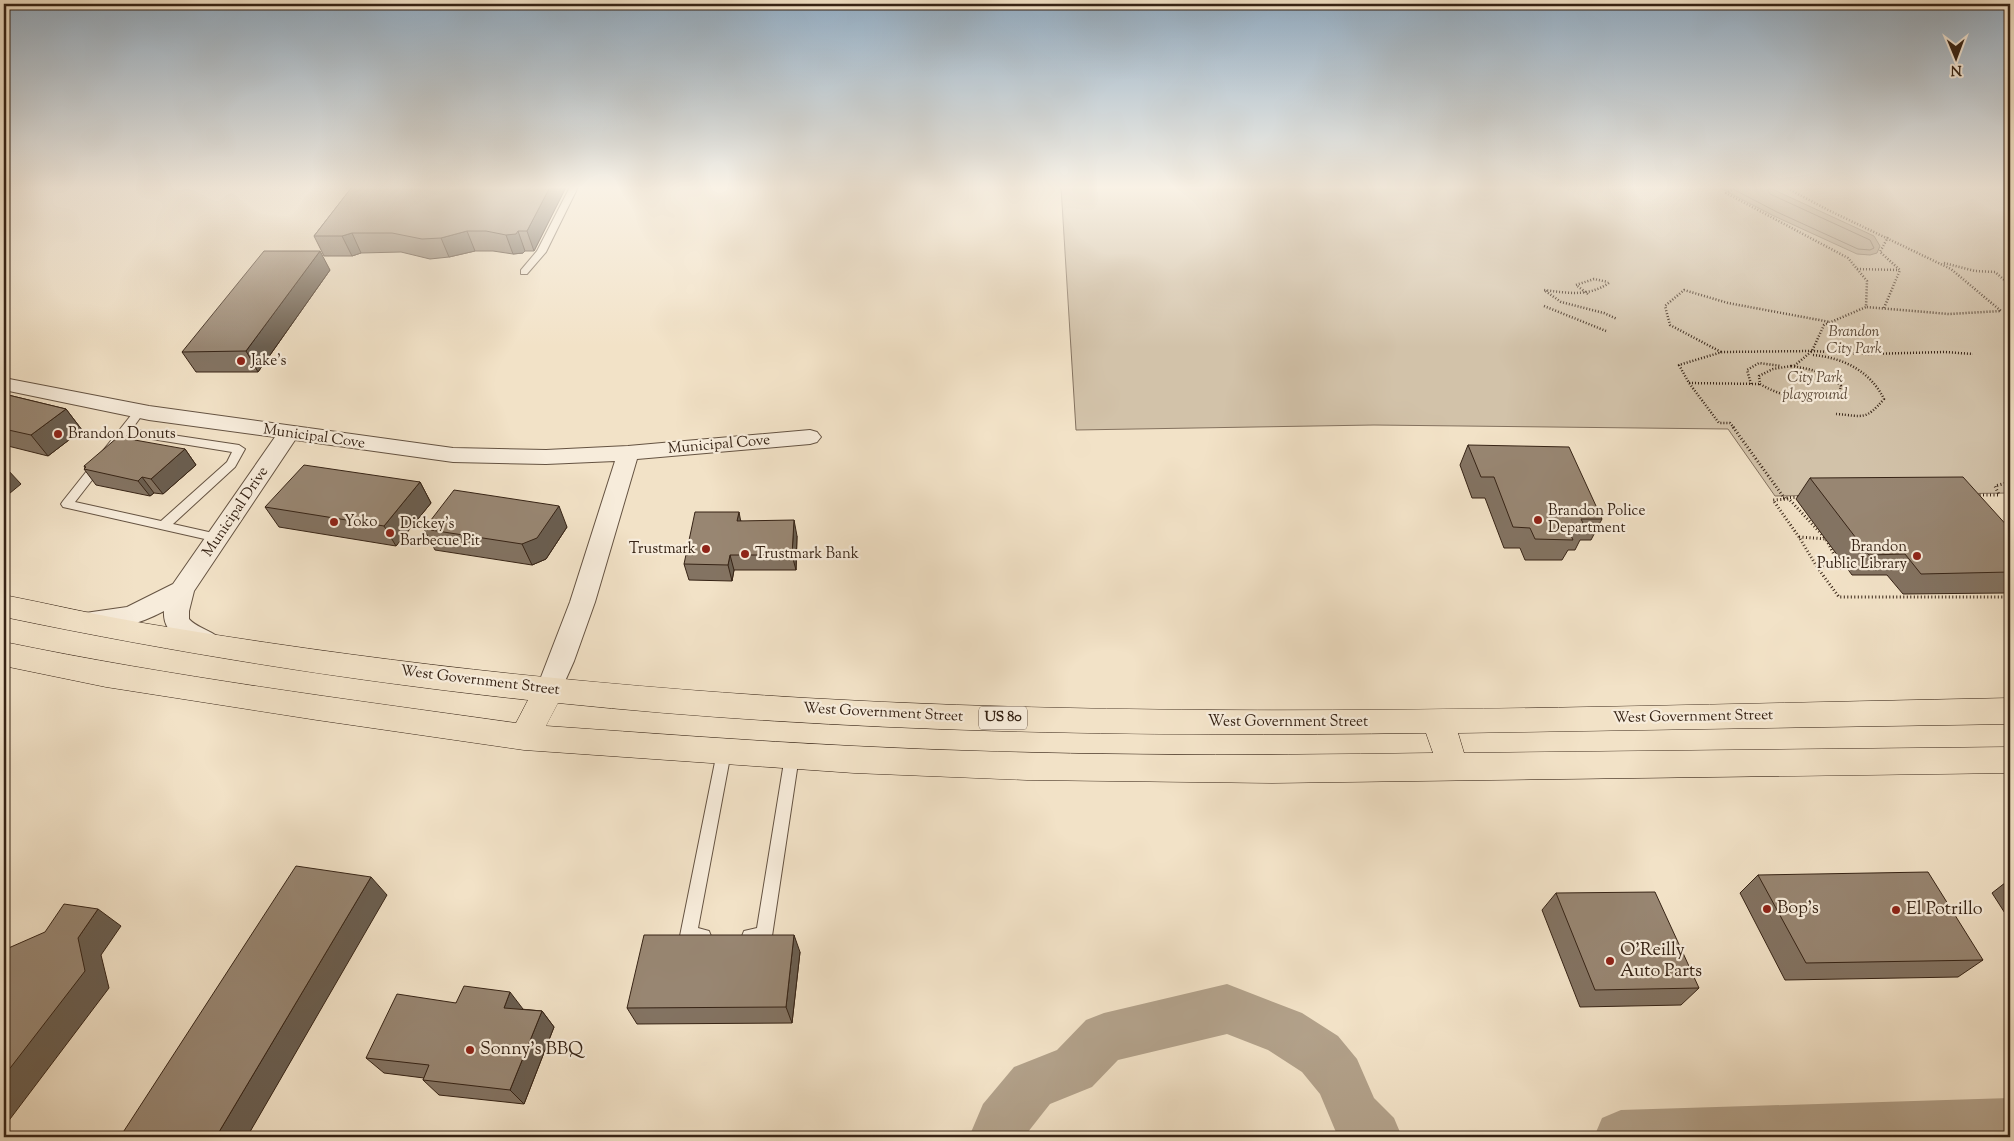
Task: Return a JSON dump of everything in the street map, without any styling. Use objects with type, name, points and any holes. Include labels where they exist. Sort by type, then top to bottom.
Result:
[{"type":"main road","name":"West Government Street","points":[[4,606],[140,634],[350,665],[549,690],[725,705],[892,715],[1195,723],[1438,721],[2010,711]]},
{"type":"main road","points":[[4,654],[106,675],[298,705],[524,737],[792,756],[1027,766],[1272,769],[2010,760]]},
{"type":"main road","points":[[524,737],[549,690]]},
{"type":"main road","points":[[1438,721],[1453,767]]},
{"type":"street","name":"Municipal Cove","points":[[4,384],[140,411],[288,434],[453,455],[537,457],[628,453],[810,437]]},
{"type":"street","name":"Municipal Drive","points":[[213,645],[184,630],[178,623],[176,617],[182,590],[288,434]]},
{"type":"street","points":[[549,690],[564,658],[588,592],[628,453]]},
{"type":"street","name":"Municipal Drive","points":[[81,622],[130,616],[154,606],[182,590]]},
{"type":"lane","points":[[524,272],[541,252],[547,240]]},
{"type":"lane","points":[[140,411],[66,504],[218,538]]},
{"type":"lane","points":[[125,431],[238,449],[231,464],[164,525]]},
{"type":"lane","points":[[716,936],[688,936],[724,752]]},
{"type":"lane","points":[[736,936],[764,936],[792,756]]},
{"type":"path","points":[[1814,240],[1848,258],[1867,281],[1866,307]]},
{"type":"path","points":[[1886,240],[1880,252],[1900,270]]},
{"type":"path","points":[[1794,366],[1813,353],[1824,326],[1866,307],[1949,314],[2001,311],[1951,269],[1894,240]]},
{"type":"path","points":[[1938,262],[1975,271],[1995,272],[2010,285]]},
{"type":"path","points":[[1857,269],[1900,270]]},
{"type":"path","points":[[1884,308],[1900,270]]},
{"type":"path","points":[[1588,294],[1576,285],[1594,279],[1609,282],[1600,290],[1588,294],[1544,290],[1561,302],[1617,318]]},
{"type":"path","points":[[1722,352],[1670,325],[1665,306],[1684,290],[1728,303],[1831,322]]},
{"type":"path","points":[[1544,306],[1606,331]]},
{"type":"path","points":[[1817,568],[1841,568],[1826,539],[1789,499],[1784,498],[1730,423],[1719,423],[1688,383],[1679,364],[1722,352],[1868,354],[1945,352],[1973,354]]},
{"type":"path","points":[[1813,353],[1832,357],[1863,372],[1873,380],[1884,399],[1871,414],[1864,416],[1836,414]]},
{"type":"path","points":[[1751,384],[1746,370],[1759,363],[1784,367]]},
{"type":"path","points":[[1688,383],[1760,384],[1772,392],[1805,399],[1824,398],[1839,394],[1841,386],[1831,375],[1794,366],[1772,369],[1759,376],[1760,384]]},
{"type":"path","points":[[1969,496],[1999,495],[1995,486],[2010,482]]},
{"type":"path","points":[[1803,497],[1773,500],[1817,568],[1839,597],[2004,597]]},
{"type":"path","points":[[1798,537],[1826,539]]},
{"type":"green space","name":"Brandon City Park","points":[[1064,240],[2010,240],[2010,493],[1775,496],[1728,429],[1374,425],[1076,430]]},
{"type":"water","points":[[1827,240],[1877,240],[1880,246],[1877,253],[1870,255],[1857,254]]},
{"type":"building","points":[[264,251],[320,251],[246,351],[182,352]]},
{"type":"building","points":[[4,394],[66,409],[31,435],[4,429]]},
{"type":"building","points":[[118,437],[185,449],[151,479],[142,477],[138,481],[84,469],[86,467],[84,466]]},
{"type":"building","name":"Brandon Police Department","points":[[1468,445],[1569,447],[1602,519],[1581,519],[1586,529],[1568,529],[1573,540],[1535,539],[1530,528],[1513,527],[1494,477],[1481,477]]},
{"type":"building","points":[[304,465],[420,482],[384,526],[265,507]]},
{"type":"building","name":"Brandon Public Library","points":[[1963,477],[2010,529],[2010,554],[2008,554],[2010,557],[2010,572],[1921,574],[1905,554],[1869,555],[1810,478]]},
{"type":"building","points":[[454,490],[559,506],[537,538],[522,544],[424,529]]},
{"type":"building","points":[[695,512],[739,512],[737,521],[794,520],[792,555],[730,555],[728,565],[684,564]]},
{"type":"building","points":[[296,866],[371,877],[216,1137],[120,1137]]},
{"type":"building","points":[[1928,872],[1983,960],[1806,963],[1758,875]]},
{"type":"building","points":[[1655,892],[1699,988],[1595,990],[1556,893]]},
{"type":"building","points":[[64,904],[98,909],[78,938],[85,971],[4,1076],[4,950],[45,932]]},
{"type":"building","points":[[644,935],[794,935],[786,1007],[627,1008]]},
{"type":"building","name":"Sonny's BBQ","points":[[464,986],[510,992],[504,1008],[542,1011],[510,1090],[423,1080],[429,1065],[366,1058],[397,994],[456,1003]]},
{"type":"waterway","points":[[996,1137],[1002,1123],[1032,1085],[1074,1069],[1104,1038],[1227,1009],[1284,1031],[1320,1054],[1339,1077],[1355,1117],[1375,1137]]},
{"type":"waterway","points":[[1621,1137],[2010,1124]]},
{"type":"place","name":"Jake's","points":[[241,361]]},
{"type":"place","name":"Brandon Donuts","points":[[58,434]]},
{"type":"place","name":"Brandon Police Department","points":[[1538,520]]},
{"type":"place","name":"Yoko","points":[[334,522]]},
{"type":"place","name":"Dickey's Barbecue Pit","points":[[390,533]]},
{"type":"place","name":"Trustmark","points":[[706,549]]},
{"type":"place","name":"Trustmark Bank","points":[[745,554]]},
{"type":"place","name":"Brandon Public Library","points":[[1917,556]]},
{"type":"place","name":"Bop's","points":[[1767,909]]},
{"type":"place","name":"El Potrillo","points":[[1896,910]]},
{"type":"place","name":"O'Reilly Auto Parts","points":[[1610,961]]},
{"type":"place","name":"Sonny's BBQ","points":[[470,1050]]},
{"type":"park label","name":"City Park playground","points":[[1815,386]]}]
